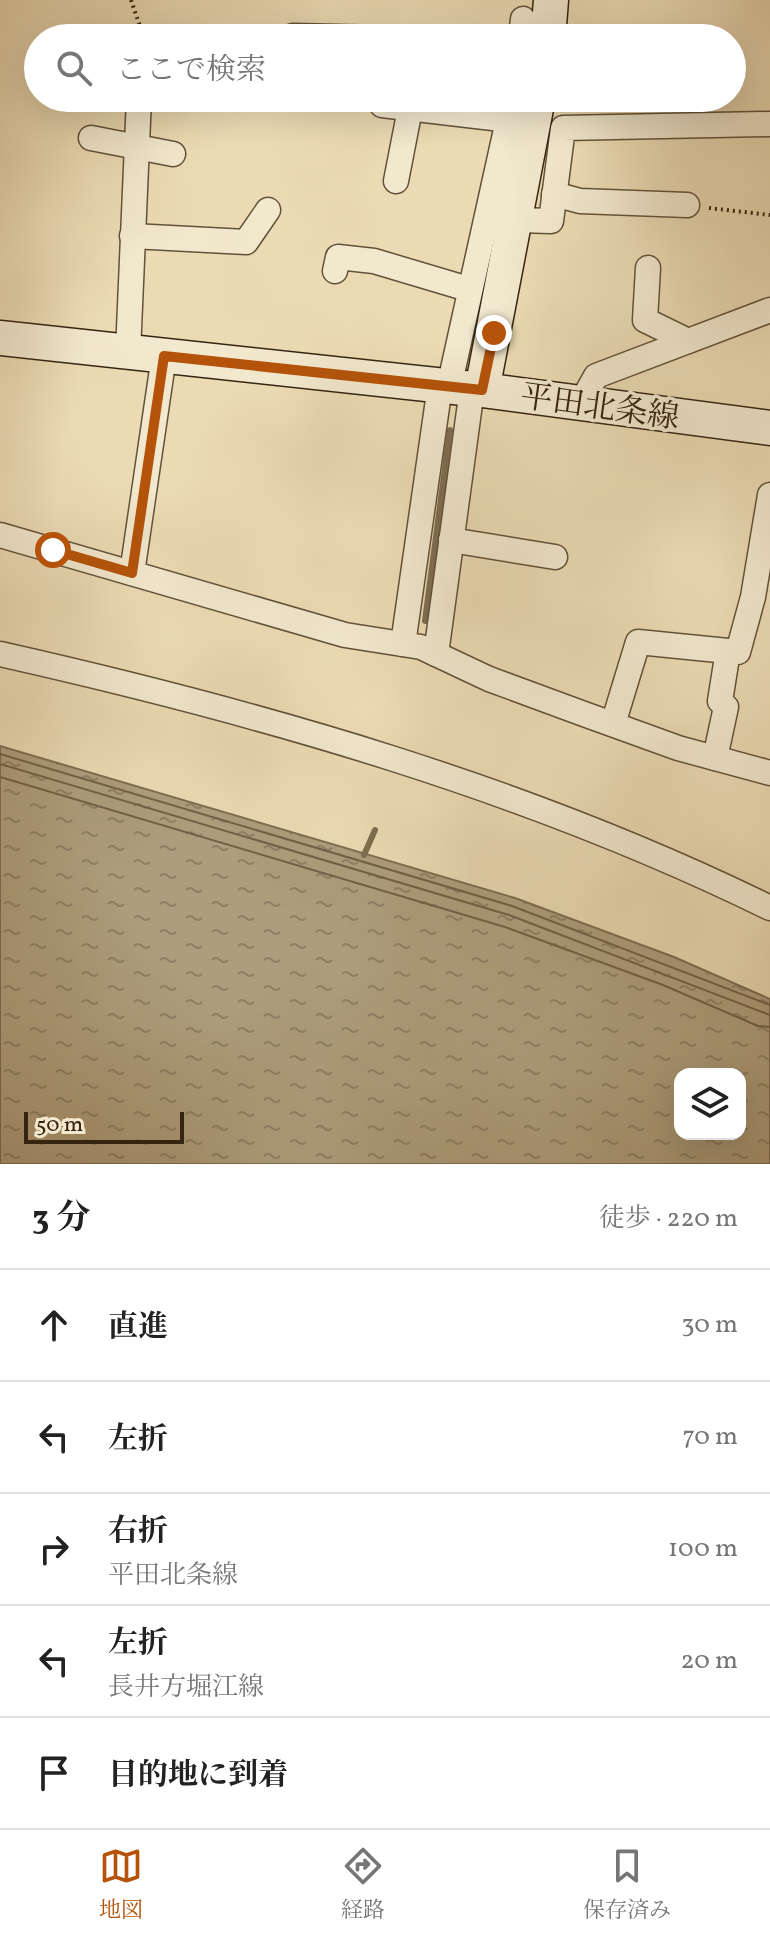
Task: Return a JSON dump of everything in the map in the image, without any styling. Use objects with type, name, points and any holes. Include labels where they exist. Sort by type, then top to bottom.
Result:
[{"type":"main road","points":[[536,24],[551,0]]},
{"type":"main road","points":[[461,388],[517,220],[536,112]]},
{"type":"main road","name":"平田北条線","points":[[0,338],[461,388],[770,428]]},
{"type":"street","points":[[128,352],[138,112]]},
{"type":"street","points":[[396,181],[409,112]]},
{"type":"street","points":[[436,654],[451,540],[468,289],[510,112]]},
{"type":"street","points":[[517,220],[551,221],[563,128],[770,124]]},
{"type":"street","points":[[91,138],[173,154]]},
{"type":"street","points":[[554,194],[580,201],[608,199],[687,205]]},
{"type":"street","points":[[132,236],[246,242],[268,210]]},
{"type":"street","points":[[335,271],[338,257],[374,261],[468,289]]},
{"type":"street","points":[[648,268],[645,320],[688,341]]},
{"type":"street","points":[[581,403],[596,376],[770,310]]},
{"type":"street","points":[[132,573],[164,356]]},
{"type":"street","points":[[403,644],[461,388]]},
{"type":"street","points":[[613,724],[638,642],[738,652],[762,598],[770,495]]},
{"type":"street","points":[[0,535],[345,635],[403,644],[436,654],[489,679],[613,724],[770,773]]},
{"type":"street","points":[[451,540],[555,557]]},
{"type":"street","points":[[715,758],[726,707],[720,701],[728,651]]},
{"type":"street","points":[[0,654],[245,715],[375,754],[640,850],[770,908]]},
{"type":"path","points":[[131,0],[139,24]]},
{"type":"path","points":[[687,205],[770,215]]},
{"type":"water","points":[[0,746],[515,898],[674,957],[770,999],[770,1164],[0,1164]]},
{"type":"waterway","points":[[425,621],[450,430]]},
{"type":"waterway","points":[[364,855],[375,830]]},
{"type":"route","points":[[53,550],[132,573],[164,356],[482,390],[494,333]]}]
